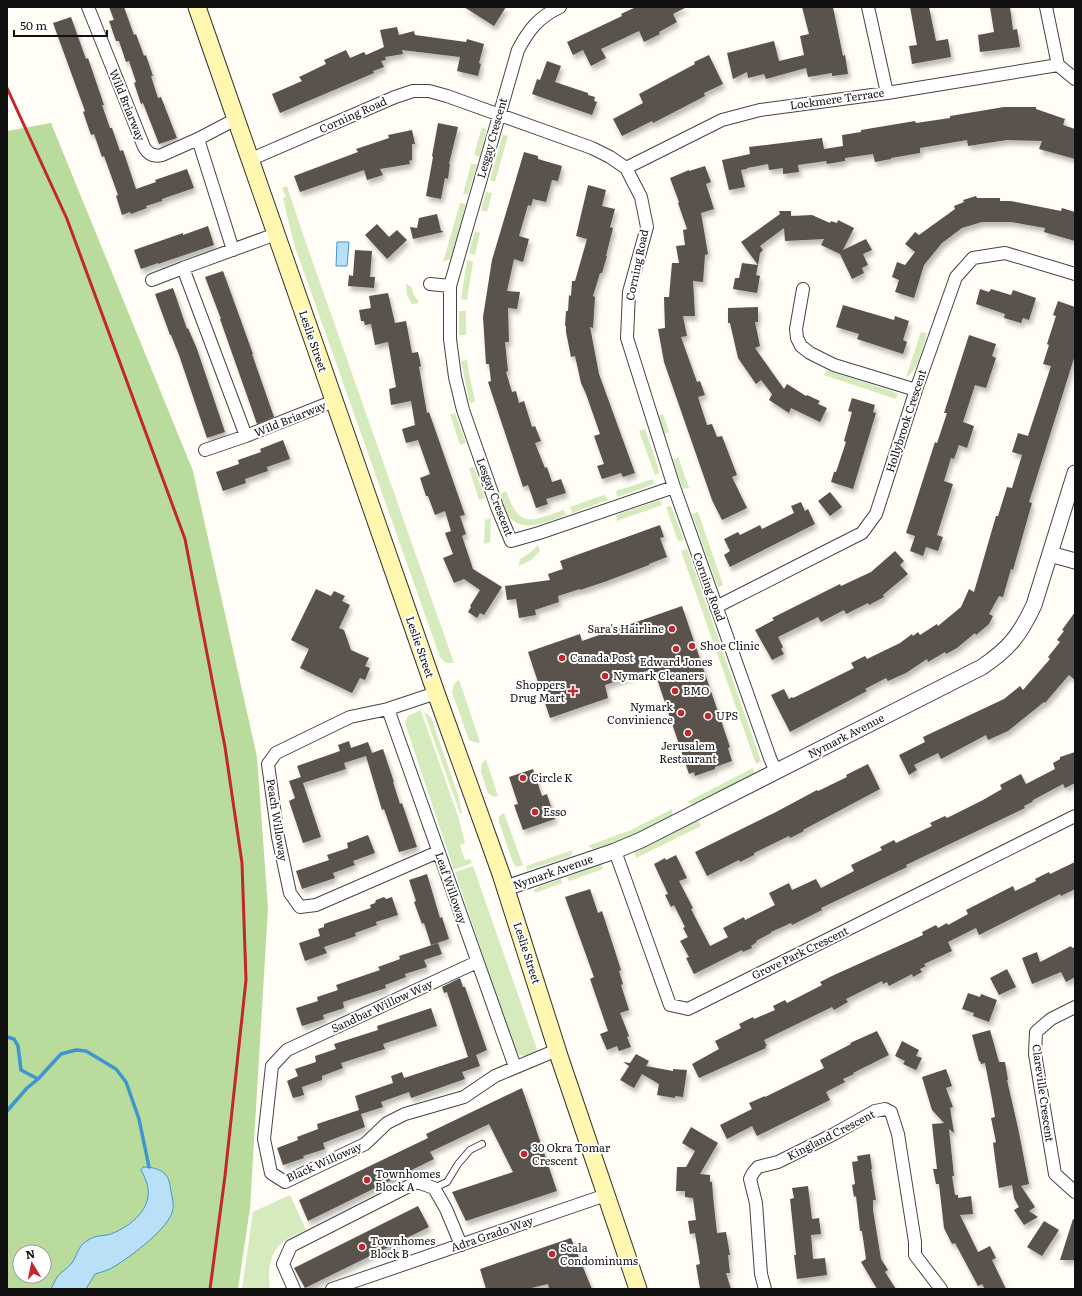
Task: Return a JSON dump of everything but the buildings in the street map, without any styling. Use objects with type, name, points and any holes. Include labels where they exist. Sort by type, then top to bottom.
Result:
[{"type":"main road","name":"Leslie Street","points":[[197,7],[249,160],[506,888],[557,1050],[638,1289]]},
{"type":"street","name":"Wild Briarway","points":[[88,7],[146,151],[151,155],[159,156],[198,139],[236,119]]},
{"type":"street","name":"Lesgay Crescent","points":[[560,7],[540,20],[527,33],[518,50],[450,286],[450,339],[455,377],[462,410],[511,541],[674,487]]},
{"type":"street","points":[[868,7],[887,92]]},
{"type":"street","points":[[1046,7],[1058,65],[1075,79]]},
{"type":"street","name":"Lockmere Terrace","points":[[626,168],[722,120],[760,110],[1058,65]]},
{"type":"street","name":"Corning Road","points":[[249,160],[395,97],[413,91],[429,91],[499,114],[592,148],[610,157],[626,168],[641,197],[647,227],[629,292],[627,338],[674,487],[776,772]]},
{"type":"street","points":[[198,139],[234,250]]},
{"type":"street","points":[[152,280],[276,234]]},
{"type":"street","name":"Hollybrook Crescent","points":[[716,607],[862,533],[876,514],[916,390],[956,277],[973,258],[1005,253],[1075,274]]},
{"type":"street","name":"Wild Briarway","points":[[183,268],[246,436]]},
{"type":"street","points":[[430,284],[450,286]]},
{"type":"street","points":[[803,289],[796,328],[797,338],[801,346],[810,354],[834,365],[916,390]]},
{"type":"street","name":"Wild Briarway","points":[[205,450],[246,436],[334,401]]},
{"type":"street","name":"Nymark Avenue","points":[[506,888],[615,851],[641,840],[982,667],[998,656],[1012,643],[1025,625],[1034,605],[1075,473]]},
{"type":"street","points":[[1050,554],[1075,561]]},
{"type":"street","name":"Peach Willoway","points":[[436,693],[350,718],[276,753],[268,764],[278,837],[290,893],[300,907],[316,905],[438,852]]},
{"type":"street","name":"Leaf Willoway","points":[[388,708],[515,1067]]},
{"type":"street","name":"Grove Park Crescent","points":[[615,851],[670,1005],[688,1009],[1075,816]]},
{"type":"street","name":"Sandbar Willow Way","points":[[287,1050],[477,962]]},
{"type":"street","name":"Clareville Crescent","points":[[1075,1007],[1051,1019],[1036,1032],[1036,1054],[1055,1174],[1075,1192]]},
{"type":"street","name":"Black Willoway","points":[[287,1050],[272,1066],[264,1139],[271,1173],[285,1182],[365,1144],[387,1124],[405,1114],[464,1097],[495,1076],[557,1050]]},
{"type":"street","name":"Kingland Crescent","points":[[765,1289],[761,1274],[756,1203],[750,1179],[753,1173],[758,1167],[778,1162],[834,1134],[875,1111],[885,1109],[891,1112],[898,1134],[915,1242],[915,1255],[941,1289]]},
{"type":"street","points":[[294,1289],[283,1264],[291,1246],[417,1182],[434,1188],[446,1209],[461,1245]]},
{"type":"street","name":"Adra Grado Way","points":[[332,1289],[606,1195]]},
{"type":"lane","points":[[434,1188],[447,1182],[458,1164],[470,1150],[482,1144]]},
{"type":"green space","points":[[51,123],[193,471],[257,757],[268,908],[250,1208],[238,1289],[7,1289],[7,131]]},
{"type":"green space","points":[[482,127],[486,129],[486,131],[480,157],[474,155]]},
{"type":"green space","points":[[504,135],[508,136],[495,182],[490,180],[502,137]]},
{"type":"green space","points":[[471,164],[477,164],[468,195],[463,194]]},
{"type":"green space","points":[[287,186],[454,663],[446,663],[440,657],[294,244],[283,198],[286,197],[282,188]]},
{"type":"green space","points":[[486,192],[492,193],[487,212],[481,210]]},
{"type":"green space","points":[[460,203],[466,204],[451,257],[443,262]]},
{"type":"green space","points":[[475,231],[480,233],[475,255],[469,253]]},
{"type":"green space","points":[[467,260],[473,262],[467,300],[461,299]]},
{"type":"green space","points":[[406,284],[412,287],[413,293],[419,303],[412,304],[407,295]]},
{"type":"green space","points":[[459,311],[466,311],[466,335],[459,335]]},
{"type":"green space","points":[[921,332],[927,333],[920,358],[914,369],[906,377]]},
{"type":"green space","points":[[467,360],[475,401],[470,404],[461,361]]},
{"type":"green space","points":[[826,370],[898,394],[896,399],[824,375]]},
{"type":"green space","points":[[455,413],[466,443],[460,445],[450,414]]},
{"type":"green space","points":[[663,414],[669,432],[664,434],[658,416]]},
{"type":"green space","points":[[645,429],[658,467],[659,473],[655,475],[639,431]]},
{"type":"green space","points":[[678,457],[689,488],[683,489],[673,460]]},
{"type":"green space","points":[[474,467],[485,498],[479,500],[469,468]]},
{"type":"green space","points":[[653,479],[654,483],[652,485],[617,497],[616,491]]},
{"type":"green space","points":[[506,491],[516,512],[522,517],[535,519],[564,510],[566,515],[536,525],[520,524],[514,521],[507,513],[500,494]]},
{"type":"green space","points":[[604,495],[608,500],[572,513],[570,507]]},
{"type":"green space","points":[[660,500],[662,505],[617,521],[616,515]]},
{"type":"green space","points":[[671,506],[684,540],[678,541],[666,507]]},
{"type":"green space","points":[[698,512],[723,585],[719,587],[692,514]]},
{"type":"green space","points":[[491,518],[490,542],[484,544],[485,520]]},
{"type":"green space","points":[[538,545],[540,551],[531,560],[519,566],[520,559],[530,553]]},
{"type":"green space","points":[[687,549],[761,761],[756,764],[681,551]]},
{"type":"green space","points":[[459,680],[480,742],[477,743],[469,740],[452,692],[454,684]]},
{"type":"green space","points":[[421,711],[458,816],[465,843],[460,845],[465,860],[470,859],[472,863],[454,870],[405,722],[408,716]]},
{"type":"green space","points":[[424,712],[431,717],[458,795],[462,813],[460,813]]},
{"type":"green space","points":[[486,759],[498,796],[494,797],[488,793],[481,772],[482,763]]},
{"type":"green space","points":[[753,768],[755,774],[694,805],[687,802]]},
{"type":"green space","points":[[672,809],[672,816],[625,839],[593,849],[588,846],[631,830]]},
{"type":"green space","points":[[504,813],[523,865],[516,867],[512,860],[499,822],[499,816]]},
{"type":"green space","points":[[698,820],[701,826],[636,858],[634,852]]},
{"type":"green space","points":[[573,850],[571,856],[527,870],[526,866]]},
{"type":"green space","points":[[597,865],[602,865],[603,869],[569,881],[567,877]]},
{"type":"green space","points":[[473,866],[538,1052],[527,1056],[519,1055],[514,1048],[455,872]]},
{"type":"green space","points":[[561,879],[562,883],[535,893],[534,890],[540,886]]},
{"type":"green space","points":[[290,1195],[306,1230],[285,1240],[274,1252],[269,1270],[270,1289],[242,1289],[253,1212]]},
{"type":"water","points":[[337,242],[349,242],[347,266],[336,266]]},
{"type":"water","points":[[143,1167],[161,1171],[169,1180],[173,1200],[173,1209],[171,1216],[165,1224],[149,1241],[122,1262],[110,1269],[95,1274],[86,1289],[51,1289],[58,1276],[72,1263],[83,1244],[92,1238],[119,1231],[139,1215],[147,1201],[148,1193],[147,1182],[141,1170]]},
{"type":"waterway","points":[[7,1037],[14,1039],[18,1046],[21,1070],[38,1079]]},
{"type":"waterway","points":[[7,1111],[27,1088],[38,1079],[61,1054],[76,1050],[86,1051],[116,1069],[126,1082],[139,1119],[149,1167]]},
{"type":"railway","points":[[7,88],[67,219],[185,539],[225,747],[242,863],[246,980],[225,1176],[210,1289]]},
{"type":"place","name":"Sara's Hairline","points":[[672,629]]},
{"type":"place","name":"Shoe Clinic","points":[[692,646]]},
{"type":"place","name":"Edward Jones","points":[[676,649]]},
{"type":"place","name":"Canada Post","points":[[562,658]]},
{"type":"place","name":"Nymark Cleaners","points":[[605,676]]},
{"type":"place","name":"Shoppers Drug Mart","points":[[573,691]]},
{"type":"place","name":"BMO","points":[[675,691]]},
{"type":"place","name":"Nymark Convinience","points":[[681,713]]},
{"type":"place","name":"UPS","points":[[708,716]]},
{"type":"place","name":"Jerusalem Restaurant","points":[[688,733]]},
{"type":"place","name":"Circle K","points":[[523,778]]},
{"type":"place","name":"Esso","points":[[535,812]]},
{"type":"place","name":"30 Okra Tomar Crescent","points":[[524,1154]]},
{"type":"place","name":"Townhomes Block A","points":[[367,1180]]},
{"type":"place","name":"Townhomes Block B","points":[[362,1247]]},
{"type":"place","name":"Scala Condominums","points":[[552,1254]]}]
